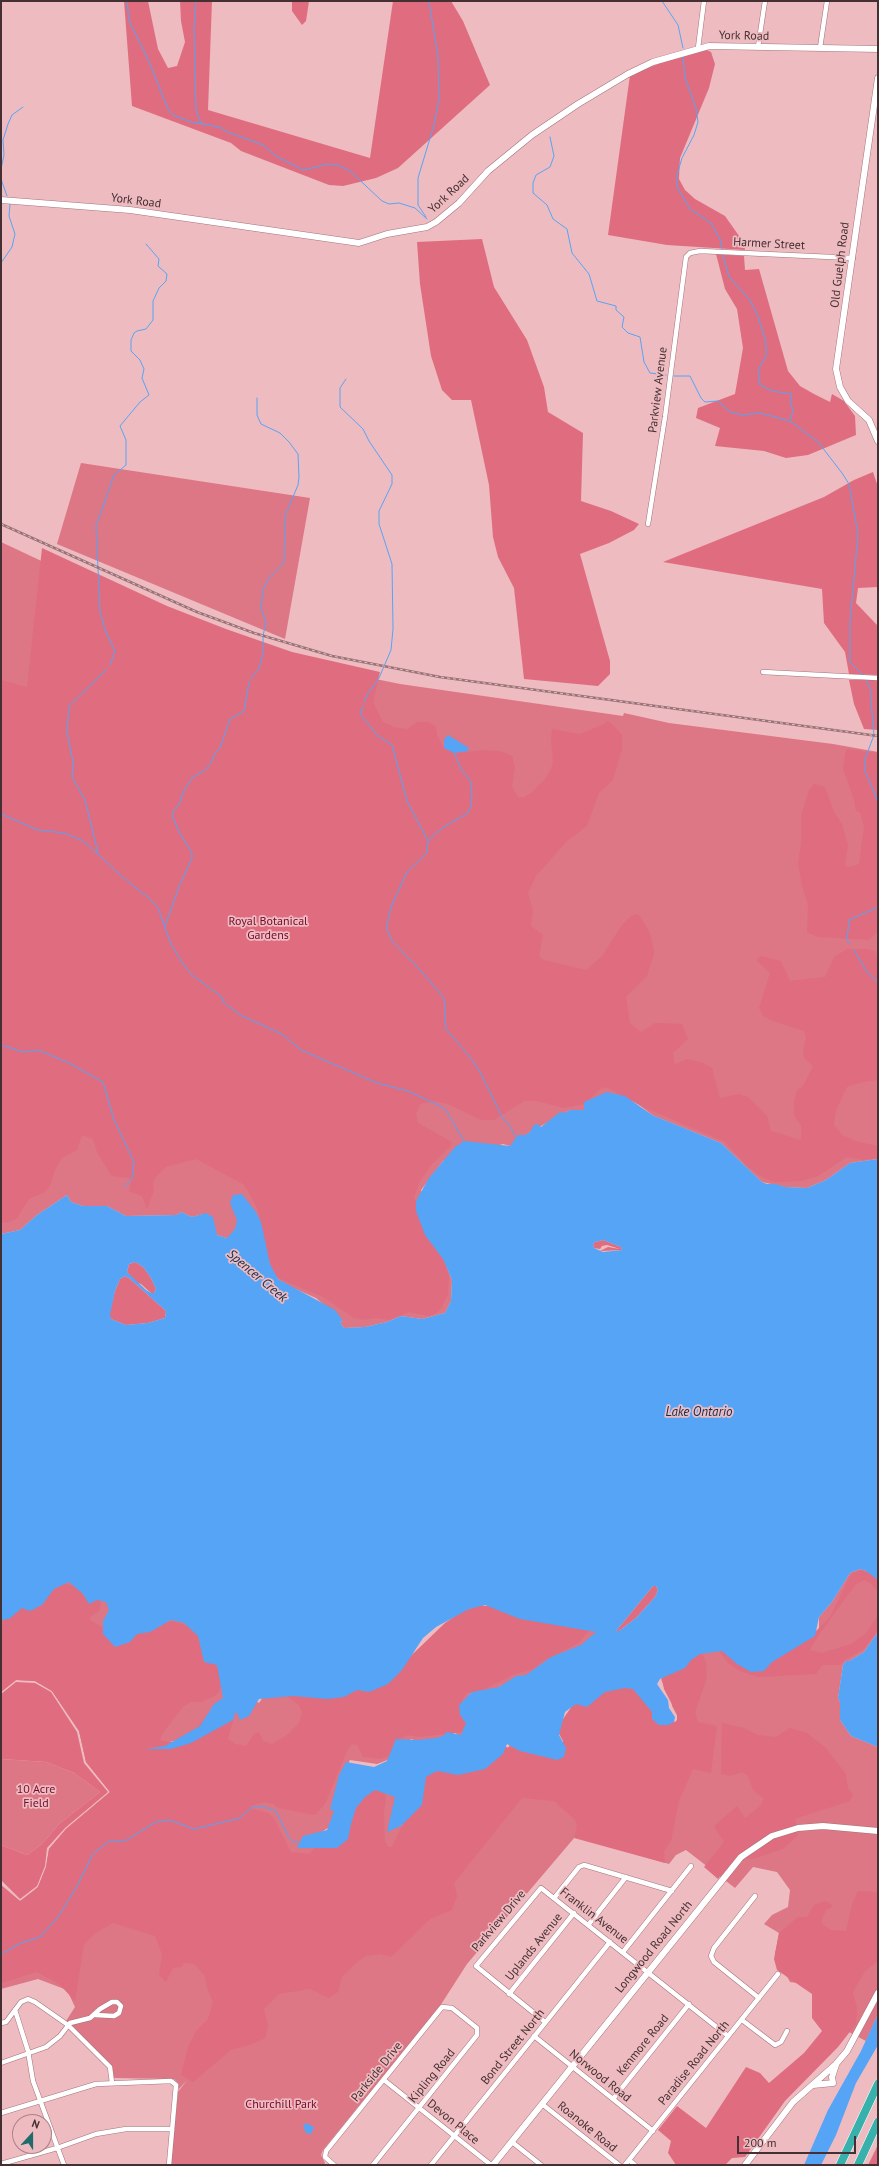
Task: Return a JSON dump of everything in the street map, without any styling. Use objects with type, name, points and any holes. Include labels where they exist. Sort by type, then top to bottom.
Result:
[{"type":"highway","points":[[840,2165],[878,2084]]},
{"type":"highway","points":[[858,2165],[878,2122]]},
{"type":"street","points":[[698,48],[704,1]]},
{"type":"street","points":[[758,47],[765,1]]},
{"type":"street","points":[[820,48],[827,1]]},
{"type":"street","name":"York Road","points":[[1,200],[130,210],[359,243],[387,234],[427,227],[436,222],[459,203],[502,158],[578,104],[648,64],[708,46],[878,49]]},
{"type":"street","name":"Old Guelph Road","points":[[878,78],[836,370],[840,387],[848,401],[869,420],[878,441]]},
{"type":"street","name":"Harmer Street","points":[[686,257],[690,253],[700,251],[853,258]]},
{"type":"street","name":"Parkview Avenue","points":[[648,524],[666,417],[686,257]]},
{"type":"street","points":[[763,672],[878,678]]},
{"type":"street","name":"Longwood Road North","points":[[492,2165],[741,1857],[762,1842],[780,1833],[808,1826],[878,1831]]},
{"type":"street","points":[[555,1897],[582,1865],[672,1891]]},
{"type":"street","points":[[623,1952],[691,1866]]},
{"type":"street","points":[[589,1924],[626,1877]]},
{"type":"street","name":"Franklin Avenue","points":[[541,1888],[555,1897],[728,2036]]},
{"type":"street","name":"Parkview Drive","points":[[509,1994],[477,1968],[479,1961],[541,1888]]},
{"type":"street","points":[[755,1896],[714,1948],[711,1956],[714,1962],[759,1998]]},
{"type":"street","name":"Uplands Avenue","points":[[509,1994],[574,1913]]},
{"type":"street","name":"Bond Street North","points":[[431,2165],[610,1942]]},
{"type":"street","name":"Paradise Road North","points":[[625,2165],[778,1974]]},
{"type":"street","points":[[745,2165],[793,2102],[836,2064],[856,2037],[878,1992]]},
{"type":"street","points":[[509,1994],[545,2022]]},
{"type":"street","points":[[1,2023],[6,2022],[14,2010],[22,2002],[28,1999],[35,2002],[68,2025],[110,2067],[112,2082]]},
{"type":"street","points":[[1,2063],[28,2054],[54,2041],[68,2025],[75,2020],[88,2019],[100,2009],[112,2002],[116,2002],[121,2006],[120,2011],[114,2016],[94,2015]]},
{"type":"street","name":"Kenmore Road","points":[[613,2099],[689,2004]]},
{"type":"street","name":"Parkside Drive","points":[[334,2165],[324,2154],[442,2007],[448,2006]]},
{"type":"street","name":"Kipling Road","points":[[373,2165],[477,2036],[477,2028],[448,2006]]},
{"type":"street","points":[[14,2010],[28,2054],[33,2081],[64,2165]]},
{"type":"street","points":[[742,2020],[775,2045],[781,2042],[786,2031]]},
{"type":"street","name":"Norwood Road","points":[[534,2036],[652,2131]]},
{"type":"street","points":[[811,2086],[818,2083],[833,2083],[832,2077],[836,2064]]},
{"type":"street","name":"Devon Place","points":[[384,2080],[492,2165]]},
{"type":"street","points":[[1,2113],[96,2084],[112,2082],[171,2081],[176,2085],[169,2165]]},
{"type":"street","name":"Roanoke Road","points":[[542,2104],[619,2165]]},
{"type":"street","points":[[1,2164],[57,2148],[96,2134],[126,2129],[172,2130]]},
{"type":"street","points":[[512,2142],[541,2165]]},
{"type":"street","points":[[629,2160],[635,2165]]},
{"type":"green space","points":[[124,1],[148,1],[158,49],[168,68],[177,66],[185,42],[181,21],[180,1],[212,1],[208,110],[370,158],[393,1],[451,1],[463,21],[490,85],[398,168],[376,178],[343,186],[329,185],[241,151],[231,143],[132,106]]},
{"type":"green space","points":[[292,1],[309,1],[306,21],[302,25],[292,11]]},
{"type":"green space","points":[[705,49],[711,52],[715,64],[709,88],[680,158],[679,179],[685,190],[695,199],[725,216],[744,243],[745,250],[667,245],[608,235],[630,75],[668,60]]},
{"type":"green space","points":[[482,239],[494,287],[527,340],[544,387],[548,412],[583,433],[581,501],[611,511],[639,524],[634,530],[609,543],[580,554],[610,661],[610,674],[598,686],[524,679],[514,588],[498,557],[493,537],[489,485],[471,400],[452,400],[442,390],[431,356],[420,284],[417,242]]},
{"type":"green space","points":[[716,254],[744,256],[745,270],[759,269],[788,371],[800,386],[814,394],[830,402],[832,394],[844,401],[855,416],[856,435],[808,455],[786,458],[764,451],[715,446],[720,428],[696,418],[698,408],[735,394],[743,348],[737,309],[725,289]]},
{"type":"green space","points":[[81,463],[310,498],[285,639],[57,544]]},
{"type":"green space","points":[[873,472],[878,487],[878,587],[858,588],[856,603],[877,625],[878,675],[849,674],[845,652],[824,623],[822,589],[663,562],[824,497],[854,480]]},
{"type":"green space","name":"Royal Botanical Gardens","points":[[1,542],[133,604],[293,662],[400,684],[623,716],[624,713],[669,723],[833,744],[878,752],[878,1159],[850,1163],[826,1180],[807,1188],[785,1187],[762,1182],[721,1143],[652,1115],[633,1100],[585,1107],[584,1110],[570,1110],[530,1132],[510,1146],[503,1144],[443,1161],[421,1190],[443,1259],[452,1280],[451,1301],[445,1313],[422,1319],[401,1316],[387,1322],[365,1327],[344,1328],[340,1322],[343,1321],[316,1298],[289,1286],[278,1279],[270,1264],[227,1238],[217,1235],[203,1214],[192,1217],[181,1212],[177,1215],[126,1216],[107,1206],[83,1206],[71,1202],[67,1195],[37,1215],[20,1230],[1,1234]]},
{"type":"green space","name":"Royal Botanical Gardens","points":[[42,548],[167,606],[226,629],[292,652],[380,672],[373,702],[383,722],[394,727],[407,729],[418,722],[429,722],[436,727],[437,735],[444,748],[454,753],[485,750],[499,751],[512,756],[515,767],[512,786],[518,797],[524,797],[531,793],[544,780],[550,771],[553,763],[551,739],[552,729],[580,734],[604,724],[607,721],[610,722],[622,735],[622,749],[613,780],[599,793],[587,826],[567,841],[536,876],[528,893],[533,911],[531,926],[543,935],[539,956],[544,960],[586,970],[602,956],[622,925],[631,916],[637,914],[640,916],[650,933],[654,950],[647,976],[626,997],[630,1023],[641,1032],[655,1023],[682,1024],[688,1039],[673,1053],[674,1063],[676,1064],[687,1059],[703,1063],[712,1068],[720,1098],[739,1094],[748,1097],[767,1116],[771,1131],[801,1140],[801,1126],[794,1115],[794,1101],[797,1091],[804,1084],[813,1066],[804,1058],[803,1051],[806,1037],[804,1031],[773,1021],[763,1016],[759,1008],[770,973],[756,960],[761,956],[781,961],[790,981],[825,977],[834,957],[847,949],[866,949],[875,951],[878,957],[878,1080],[863,1082],[847,1087],[836,1110],[834,1125],[842,1135],[859,1142],[878,1146],[878,1158],[862,1160],[847,1157],[818,1176],[802,1181],[774,1182],[760,1176],[747,1166],[725,1142],[641,1106],[606,1087],[600,1089],[585,1104],[563,1108],[537,1101],[524,1101],[494,1120],[481,1120],[448,1104],[434,1101],[420,1104],[416,1114],[418,1123],[452,1142],[450,1147],[431,1165],[420,1181],[414,1197],[422,1220],[445,1261],[449,1275],[448,1294],[441,1309],[435,1314],[429,1316],[409,1312],[389,1320],[376,1318],[363,1320],[354,1318],[323,1297],[278,1278],[272,1273],[257,1208],[248,1191],[243,1184],[196,1159],[166,1167],[155,1178],[153,1183],[154,1191],[147,1209],[142,1196],[129,1191],[131,1180],[128,1178],[112,1176],[97,1152],[93,1139],[82,1135],[77,1150],[62,1158],[55,1170],[50,1186],[45,1192],[29,1199],[17,1218],[6,1223],[1,1222],[1,680],[27,687]]},
{"type":"green space","points":[[849,680],[878,680],[878,730],[864,729],[854,704]]},
{"type":"green space","points":[[846,749],[878,753],[878,932],[869,940],[818,937],[807,932],[808,905],[802,886],[798,862],[801,844],[801,816],[809,790],[814,784],[825,787],[834,812],[842,824],[848,845],[845,866],[850,867],[859,864],[864,826],[860,812],[856,811],[854,800],[843,768]]},
{"type":"green space","points":[[603,1240],[621,1247],[622,1250],[600,1251],[608,1247],[620,1249],[607,1245],[602,1246],[600,1249],[594,1248],[593,1244],[595,1242]]},
{"type":"green space","points":[[136,1262],[144,1268],[151,1278],[156,1289],[154,1293],[151,1293],[141,1284],[137,1283],[127,1272],[129,1264]]},
{"type":"green space","points":[[125,1276],[166,1311],[165,1318],[148,1323],[126,1325],[111,1319],[109,1315],[115,1291],[120,1279]]},
{"type":"green space","name":"Churchill Park","points":[[860,1569],[870,1572],[878,1580],[878,1632],[864,1652],[849,1661],[846,1661],[843,1665],[838,1698],[840,1702],[840,1720],[851,1736],[878,1747],[878,2014],[866,2041],[826,2020],[815,1991],[805,1984],[790,1982],[775,1954],[779,1933],[764,1924],[772,1915],[788,1907],[790,1890],[777,1872],[753,1867],[735,1888],[686,1850],[676,1855],[669,1864],[575,1837],[467,1964],[440,2006],[323,2150],[321,2155],[325,2163],[324,2165],[171,2165],[178,2092],[187,2080],[179,2089],[179,2084],[174,2079],[114,2078],[111,2065],[66,2021],[75,2007],[67,1990],[38,1979],[1,1989],[1,1934],[4,1933],[1,1921],[1,1885],[20,1901],[30,1895],[38,1887],[46,1867],[49,1849],[66,1829],[110,1792],[86,1762],[79,1731],[52,1691],[35,1681],[16,1680],[1,1692],[1,1618],[13,1617],[26,1606],[34,1608],[45,1603],[57,1586],[73,1580],[86,1592],[93,1602],[101,1598],[109,1599],[113,1607],[106,1618],[107,1632],[118,1645],[134,1640],[141,1631],[153,1630],[174,1618],[188,1621],[202,1634],[207,1659],[220,1663],[222,1677],[227,1693],[214,1709],[231,1701],[241,1701],[242,1708],[253,1699],[259,1703],[263,1697],[296,1693],[331,1697],[348,1694],[363,1687],[373,1692],[381,1692],[432,1638],[478,1607],[489,1606],[510,1613],[527,1624],[541,1621],[598,1629],[601,1634],[590,1648],[559,1659],[544,1671],[527,1679],[520,1677],[491,1691],[471,1693],[463,1703],[464,1713],[472,1722],[468,1737],[461,1737],[454,1732],[452,1737],[437,1740],[433,1743],[411,1739],[390,1759],[377,1764],[350,1760],[343,1773],[338,1795],[330,1809],[333,1806],[338,1809],[331,1826],[315,1836],[302,1839],[301,1846],[340,1846],[352,1837],[354,1821],[360,1806],[371,1793],[379,1788],[399,1795],[392,1829],[405,1824],[426,1803],[430,1775],[440,1769],[462,1773],[480,1769],[493,1771],[503,1762],[511,1741],[536,1758],[567,1769],[579,1763],[575,1752],[563,1733],[571,1708],[580,1701],[591,1704],[609,1689],[636,1687],[655,1709],[654,1722],[659,1729],[673,1728],[681,1723],[672,1706],[671,1698],[665,1690],[661,1679],[663,1677],[689,1664],[704,1652],[726,1649],[740,1662],[754,1670],[769,1668],[776,1660],[819,1634],[819,1617],[832,1602],[850,1573]],"holes":[[[228,1707],[234,1707],[233,1720],[195,1741],[175,1747],[152,1746],[183,1739],[204,1723],[208,1717]]]},
{"type":"green space","points":[[860,1570],[869,1573],[878,1580],[878,1591],[870,1583],[864,1580],[855,1585],[818,1636],[810,1650],[822,1653],[851,1644],[864,1635],[876,1619],[878,1606],[878,1630],[864,1649],[846,1659],[840,1665],[822,1665],[816,1674],[758,1677],[740,1671],[729,1664],[716,1647],[810,1637],[830,1617],[851,1574]]},
{"type":"green space","points":[[65,1583],[99,1598],[101,1604],[99,1611],[90,1617],[90,1620],[114,1634],[171,1621],[189,1626],[198,1635],[220,1672],[222,1682],[219,1692],[213,1697],[201,1702],[191,1702],[184,1706],[162,1734],[160,1740],[168,1742],[176,1742],[190,1735],[206,1718],[235,1714],[228,1739],[235,1744],[246,1746],[254,1734],[259,1732],[263,1741],[272,1744],[287,1735],[299,1723],[302,1713],[299,1705],[285,1695],[393,1673],[445,1623],[462,1611],[481,1605],[591,1628],[579,1643],[543,1661],[532,1670],[515,1674],[483,1690],[467,1693],[462,1700],[468,1720],[463,1732],[419,1737],[407,1735],[400,1739],[389,1756],[380,1759],[363,1757],[357,1745],[352,1744],[348,1749],[325,1804],[315,1815],[278,1808],[273,1804],[264,1802],[251,1806],[251,1808],[268,1813],[274,1818],[291,1852],[309,1854],[371,1785],[384,1789],[386,1798],[384,1813],[385,1841],[388,1847],[392,1847],[429,1767],[505,1747],[552,1752],[561,1750],[563,1741],[558,1732],[563,1719],[572,1706],[578,1700],[617,1686],[637,1689],[663,1720],[675,1722],[677,1720],[677,1714],[664,1689],[662,1677],[701,1650],[706,1663],[707,1678],[695,1712],[698,1722],[717,1726],[711,1773],[693,1769],[679,1801],[671,1841],[664,1851],[665,1863],[574,1838],[577,1826],[575,1820],[554,1801],[522,1798],[454,1883],[457,1896],[452,1910],[430,1919],[391,1957],[380,1954],[366,1956],[355,1964],[342,1977],[338,1992],[329,1998],[310,1989],[279,1994],[264,2009],[268,2026],[265,2038],[253,2044],[231,2050],[193,2082],[181,2075],[188,2047],[196,2031],[208,2019],[213,2002],[207,1988],[205,1976],[194,1964],[184,1963],[182,1967],[173,1968],[166,1982],[159,1975],[162,1954],[155,1936],[113,1923],[94,1934],[84,1945],[75,2001],[59,1984],[37,1972],[1,1983],[1,1885],[20,1901],[38,1887],[46,1867],[49,1849],[66,1829],[110,1792],[86,1762],[79,1731],[52,1691],[35,1681],[16,1680],[1,1692],[1,1608]]},
{"type":"green space","points":[[653,1586],[656,1586],[658,1590],[655,1597],[636,1618],[619,1631],[616,1631]]},
{"type":"green space","points":[[16,1682],[35,1683],[51,1692],[77,1732],[84,1763],[108,1792],[65,1828],[47,1848],[45,1866],[37,1886],[20,1899],[1,1880],[1,1845],[27,1855],[42,1844],[60,1823],[100,1792],[74,1773],[46,1762],[1,1759],[1,1694]]},
{"type":"green space","points":[[722,1723],[744,1728],[758,1735],[776,1737],[790,1728],[807,1733],[826,1748],[846,1774],[848,1788],[853,1795],[850,1801],[795,1819],[798,1835],[783,1849],[753,1859],[737,1856],[718,1879],[704,1867],[724,1842],[714,1826],[737,1806],[745,1818],[759,1807],[764,1799],[753,1790],[748,1776],[742,1772],[730,1776],[721,1774]]},
{"type":"green space","name":"10 Acre Field","points":[[1,1759],[46,1762],[74,1773],[100,1792],[60,1823],[42,1844],[27,1855],[1,1845]]},
{"type":"green space","points":[[858,1891],[878,1892],[878,1961],[865,1971],[853,1992],[857,2008],[856,2024],[838,2047],[785,2101],[745,2157],[732,2158],[725,2165],[676,2165],[668,2153],[671,2141],[658,2130],[677,2106],[706,2128],[746,2067],[760,2073],[769,2083],[804,2053],[822,2031],[812,2018],[812,1994],[777,1970],[774,1959],[779,1933],[798,1917],[807,1917],[814,1905],[826,1901],[833,1906],[826,1910],[822,1919],[822,1924],[831,1930],[846,1931],[852,1904]]},
{"type":"green space","points":[[878,2144],[878,2165],[868,2165],[875,2151]]},
{"type":"water","points":[[448,735],[469,748],[468,751],[454,753],[444,748],[444,740]]},
{"type":"water","name":"Lake Ontario","points":[[607,1092],[625,1096],[652,1115],[721,1143],[762,1182],[767,1184],[807,1188],[826,1180],[850,1163],[878,1159],[878,1580],[866,1571],[860,1569],[850,1573],[832,1602],[819,1617],[815,1636],[772,1662],[764,1671],[751,1672],[737,1664],[722,1651],[700,1654],[691,1660],[685,1668],[660,1679],[657,1684],[668,1700],[669,1708],[675,1717],[674,1722],[668,1725],[659,1725],[652,1719],[652,1712],[633,1689],[625,1688],[605,1692],[587,1707],[576,1704],[565,1712],[559,1735],[566,1748],[564,1757],[557,1760],[520,1751],[507,1744],[503,1754],[485,1769],[458,1775],[437,1771],[426,1777],[422,1805],[401,1826],[387,1832],[395,1797],[375,1790],[365,1797],[356,1808],[348,1839],[337,1848],[297,1848],[303,1836],[327,1830],[334,1811],[330,1809],[339,1775],[346,1762],[374,1767],[387,1761],[396,1739],[417,1740],[436,1738],[443,1736],[447,1732],[461,1735],[466,1723],[460,1715],[459,1705],[472,1692],[499,1687],[516,1676],[526,1675],[551,1657],[581,1645],[596,1632],[520,1619],[485,1605],[469,1609],[436,1627],[423,1638],[402,1670],[388,1684],[369,1692],[357,1690],[344,1697],[327,1699],[293,1696],[259,1699],[249,1716],[240,1720],[236,1711],[233,1720],[191,1743],[171,1749],[145,1749],[165,1746],[200,1726],[214,1704],[223,1698],[217,1665],[204,1662],[198,1636],[184,1623],[171,1620],[150,1632],[137,1634],[130,1642],[115,1647],[103,1634],[103,1621],[109,1610],[106,1602],[97,1600],[89,1604],[83,1594],[69,1582],[54,1589],[42,1605],[30,1611],[22,1608],[9,1619],[1,1620],[1,1234],[20,1230],[37,1215],[67,1195],[71,1202],[83,1206],[107,1206],[126,1216],[177,1215],[181,1212],[192,1217],[206,1213],[213,1217],[217,1235],[227,1238],[235,1229],[237,1220],[230,1203],[233,1195],[242,1194],[256,1212],[261,1222],[270,1264],[278,1279],[335,1310],[343,1321],[340,1322],[344,1328],[365,1327],[387,1322],[401,1316],[422,1319],[445,1313],[451,1301],[452,1280],[443,1259],[425,1235],[416,1211],[416,1201],[429,1178],[455,1147],[464,1141],[510,1146],[518,1135],[525,1135],[530,1132],[534,1125],[538,1124],[541,1127],[560,1112],[564,1113],[570,1110],[584,1110],[584,1102]],"holes":[[[603,1240],[621,1247],[622,1250],[603,1252],[594,1248],[593,1244]],[[136,1262],[144,1268],[156,1289],[154,1293],[146,1290],[127,1272],[129,1264]],[[125,1276],[129,1278],[166,1311],[165,1318],[148,1323],[126,1325],[111,1319],[110,1315],[115,1291],[120,1279]],[[653,1586],[656,1586],[658,1590],[655,1597],[636,1618],[619,1631],[616,1631]]]},
{"type":"water","points":[[878,1632],[878,1747],[851,1736],[840,1720],[840,1702],[838,1698],[843,1665],[846,1661],[849,1661],[864,1652]]},
{"type":"water","points":[[878,2014],[878,2045],[856,2083],[836,2135],[821,2165],[804,2165],[828,2110],[861,2051]]},
{"type":"water","points":[[306,2123],[314,2127],[311,2134],[306,2133],[303,2126]]},
{"type":"waterway","points":[[127,1],[129,21],[147,57],[168,109],[173,115],[191,122],[220,127],[225,131],[263,145],[276,156],[303,170],[328,164],[338,165],[350,171],[382,201],[389,204],[399,203],[415,208],[427,219]]},
{"type":"waterway","points":[[196,1],[194,28],[196,110],[200,122],[204,124]]},
{"type":"waterway","points":[[426,217],[418,205],[418,178],[434,125],[439,99],[438,57],[429,1]]},
{"type":"waterway","points":[[662,1],[678,25],[683,48]]},
{"type":"waterway","points":[[683,56],[685,78],[696,108],[698,122],[694,135],[682,158],[677,175],[677,187],[690,209],[711,223],[721,241],[722,249]]},
{"type":"waterway","points":[[1,169],[4,155],[3,140],[8,124],[12,115],[23,107]]},
{"type":"waterway","points":[[550,137],[554,156],[550,167],[536,175],[533,183],[533,193],[547,205],[553,219],[567,229],[572,253],[589,274],[597,301],[616,306],[616,310],[624,317],[622,327],[628,333],[640,337],[644,362],[650,373],[666,375]]},
{"type":"waterway","points":[[1,179],[7,196]]},
{"type":"waterway","points":[[1,263],[12,247],[15,234],[9,216],[10,204]]},
{"type":"waterway","points":[[110,665],[115,651],[105,630],[100,611],[96,526],[114,475],[126,465],[126,440],[120,426],[140,402],[149,395],[142,378],[144,369],[140,360],[131,351],[131,340],[134,333],[146,329],[153,320],[153,301],[159,288],[166,281],[167,274],[158,266],[159,259],[146,244]]},
{"type":"waterway","points":[[723,255],[729,277],[749,299],[757,314],[766,342],[766,357],[758,369],[760,385],[772,391],[792,394],[790,402],[793,411],[790,420]]},
{"type":"waterway","points":[[674,376],[690,376],[701,398],[705,402],[718,401],[730,412],[743,415],[760,413],[790,421],[818,442],[849,484],[858,534],[850,622],[850,662],[863,675]]},
{"type":"waterway","points":[[346,379],[340,388],[340,407],[363,429],[369,441],[392,475],[392,484],[379,511],[379,524],[392,564],[393,629],[391,650],[379,678],[364,702]]},
{"type":"waterway","points":[[250,679],[259,669],[263,652],[263,636],[266,622],[261,608],[263,589],[269,578],[284,563],[285,516],[298,485],[299,477],[298,454],[280,433],[261,424],[257,415],[257,398]]},
{"type":"waterway","points":[[98,853],[85,800],[72,777],[73,762],[67,732],[69,706],[107,669]]},
{"type":"waterway","points":[[866,680],[870,688],[874,735],[865,759],[865,771],[878,802]]},
{"type":"waterway","points":[[165,926],[180,884],[192,858],[192,853],[179,832],[172,815],[174,810],[179,805],[183,792],[192,778],[205,770],[211,763],[215,753],[220,748],[230,719],[244,711],[249,682]]},
{"type":"waterway","points":[[363,706],[360,714],[378,736],[392,745],[407,801],[428,841],[427,853],[407,872],[391,907],[387,925],[388,932],[392,941],[422,972],[444,998],[446,1029],[470,1057],[480,1072],[503,1119],[508,1123],[516,1137]]},
{"type":"waterway","points":[[428,841],[442,828],[468,813],[471,806],[472,794],[470,780],[462,771],[454,753]]},
{"type":"waterway","points":[[1,814],[38,830],[64,833],[83,841],[119,874],[151,900],[158,908],[171,944],[183,964],[192,975],[222,997],[223,1002],[242,1016],[282,1034],[301,1050],[377,1083],[408,1091],[440,1106],[446,1110],[464,1141]]},
{"type":"waterway","points":[[850,944],[847,940],[849,920],[878,907]]},
{"type":"waterway","points":[[854,950],[867,972],[878,983]]},
{"type":"waterway","points":[[1,1045],[24,1052],[38,1050],[69,1063],[103,1082],[114,1120],[134,1162],[132,1179],[124,1187]]},
{"type":"waterway","points":[[1,1954],[21,1943],[40,1937],[58,1917],[76,1888],[93,1854],[109,1841],[125,1841],[156,1822],[169,1820],[194,1829],[240,1818],[251,1808],[261,1806],[276,1811],[288,1836],[293,1842],[299,1842]]},
{"type":"railway","points":[[1,524],[197,612],[254,633],[332,656],[440,677],[878,736]]},
{"type":"water label","name":"Spencer Creek","points":[[257,1276]]}]
